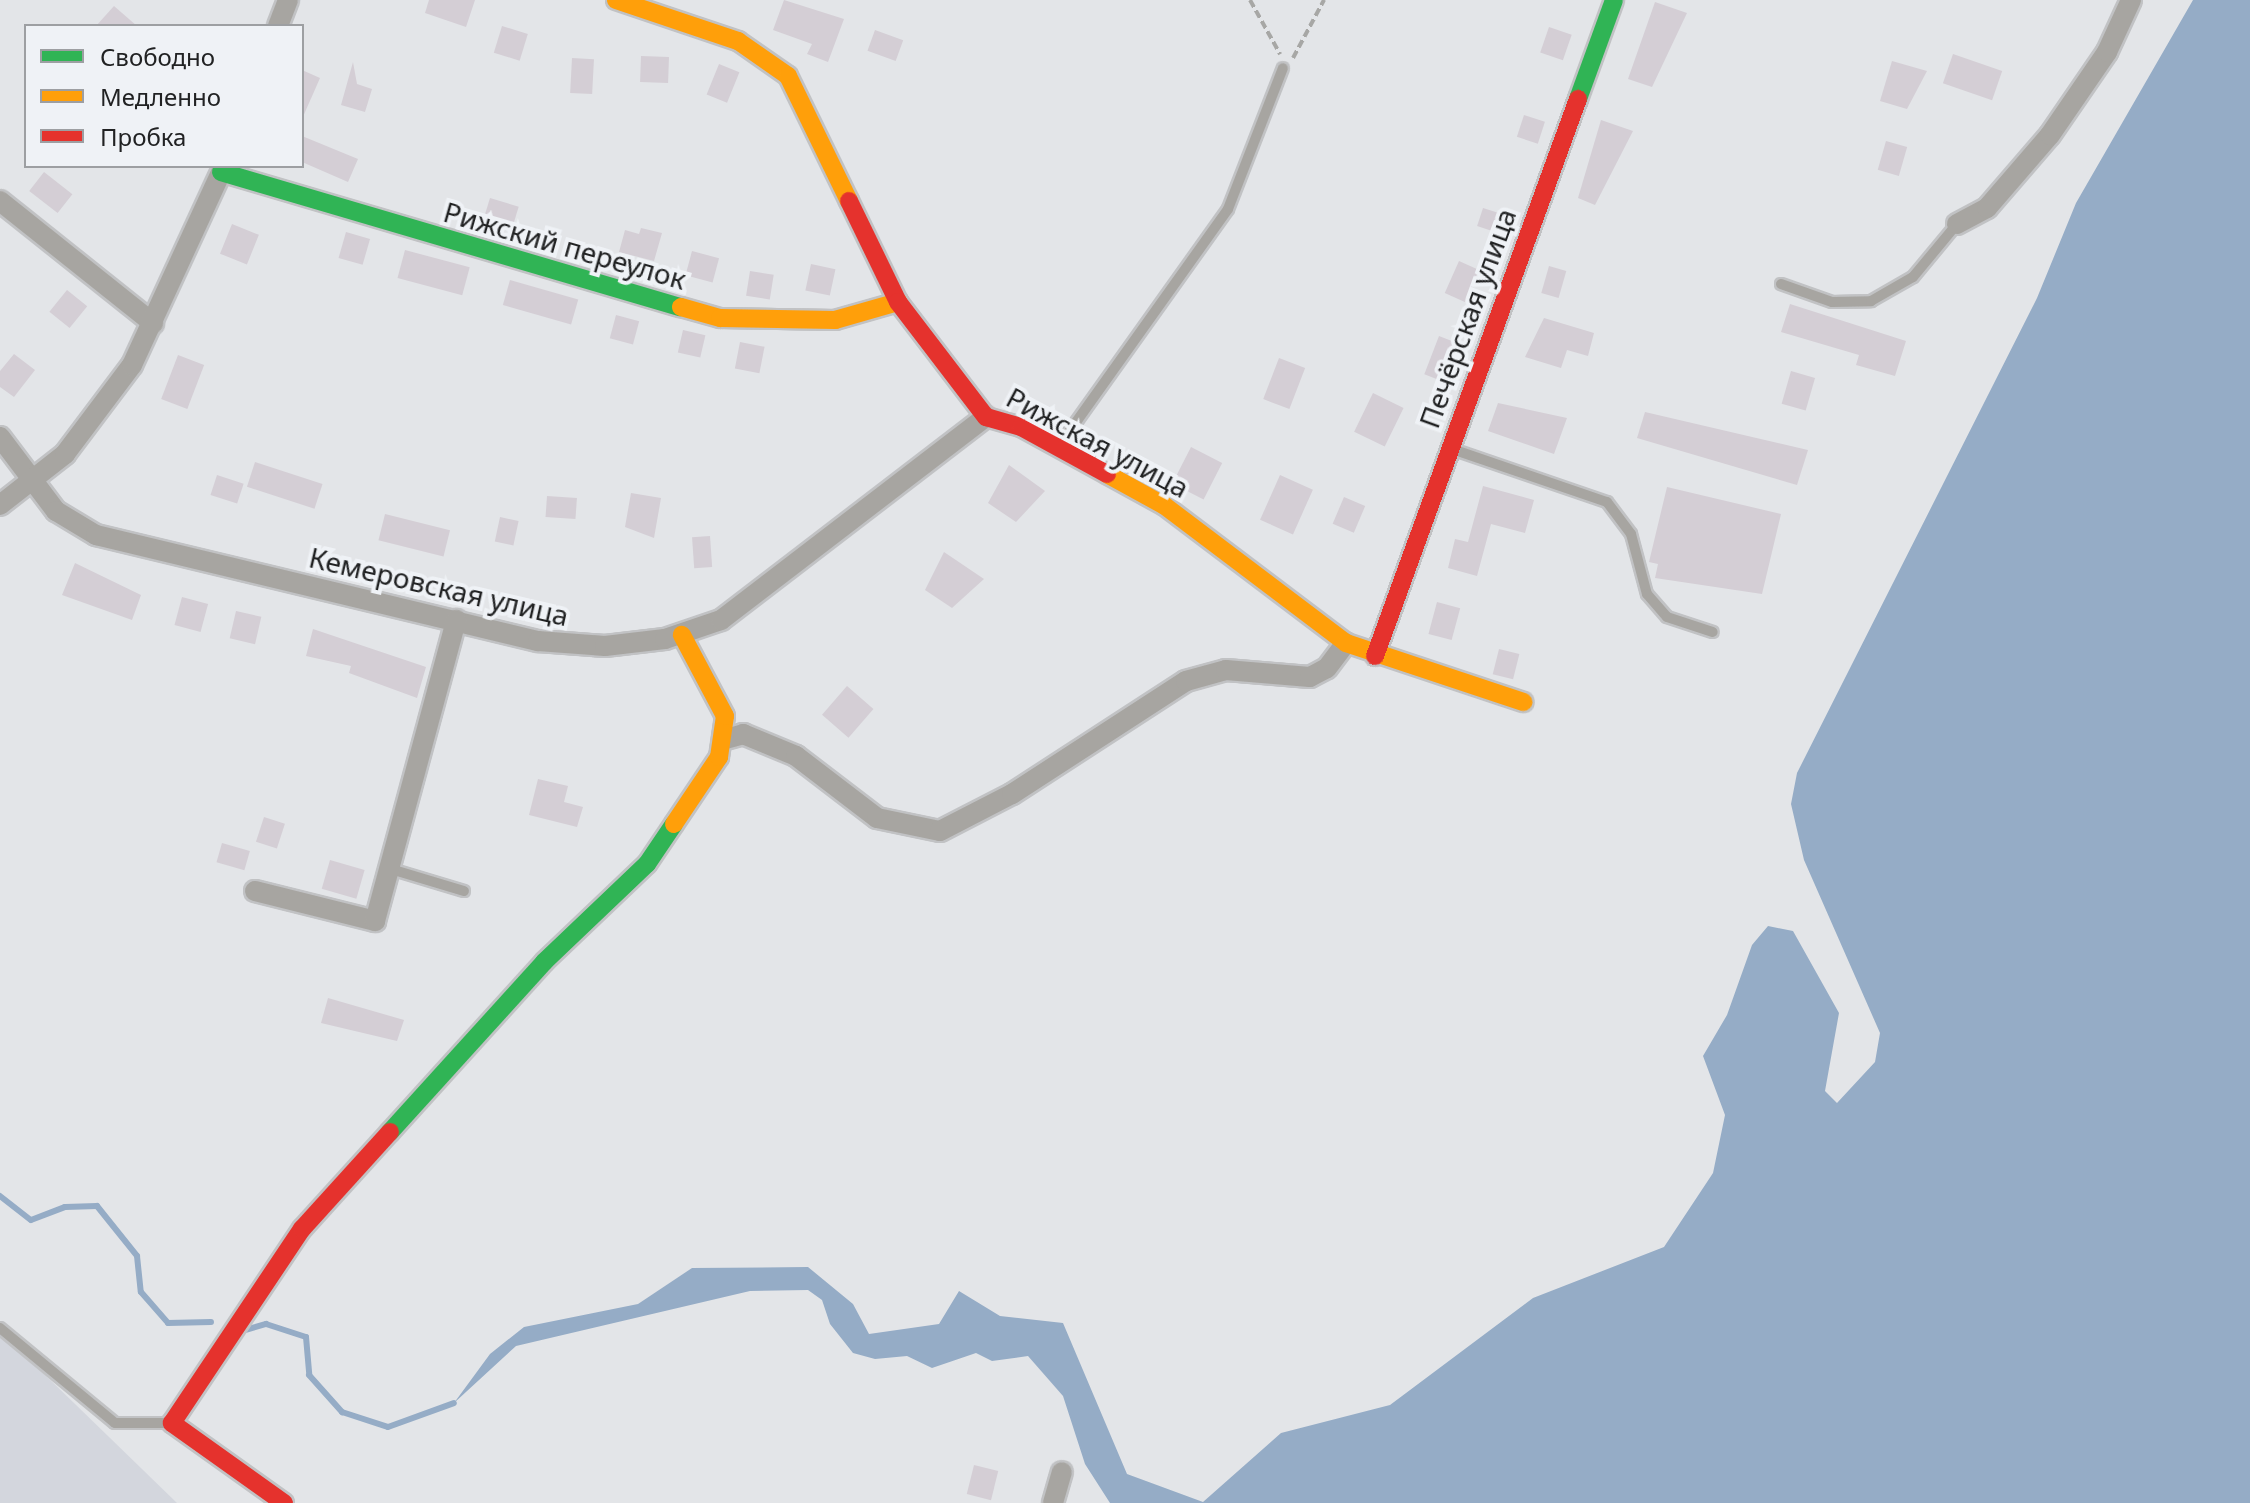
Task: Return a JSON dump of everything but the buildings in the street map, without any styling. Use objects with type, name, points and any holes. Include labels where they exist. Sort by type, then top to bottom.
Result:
[{"type":"street","points":[[279,24],[288,0]]},
{"type":"street","name":"Рижская улица","points":[[616,0],[738,41],[788,76],[898,302],[986,417],[1058,447],[1207,533],[1299,613],[1346,643],[1375,656],[1523,702]]},
{"type":"street","name":"Печёрская улица","points":[[1375,656],[1614,0]]},
{"type":"street","points":[[1957,224],[1987,208],[2024,168],[2107,52],[2131,0]]},
{"type":"street","points":[[0,505],[36,478],[104,405],[153,323],[223,169]]},
{"type":"street","name":"Рижский переулок","points":[[223,169],[720,318],[835,320],[898,302]]},
{"type":"street","points":[[0,201],[153,323]]},
{"type":"street","name":"Кемеровская улица","points":[[0,437],[36,478],[56,511],[96,535],[570,645],[682,635],[737,610],[986,417]]},
{"type":"street","points":[[255,891],[367,925],[382,909],[456,620]]},
{"type":"street","points":[[284,1503],[172,1423],[302,1229],[544,962],[647,864],[726,739],[725,716],[682,635]]},
{"type":"street","points":[[726,739],[743,734],[796,756],[877,818],[940,831],[1012,794],[1186,681],[1226,670],[1310,677],[1327,668],[1346,643]]},
{"type":"street","points":[[1053,1503],[1062,1472]]},
{"type":"lane","points":[[1058,447],[1228,209],[1283,68]]},
{"type":"lane","points":[[1781,284],[1832,302],[1891,294],[1957,224]]},
{"type":"lane","points":[[1450,448],[1607,502],[1631,534],[1647,594],[1667,617],[1713,632]]},
{"type":"lane","points":[[394,870],[464,891]]},
{"type":"lane","points":[[0,1328],[115,1423],[172,1423]]},
{"type":"path","points":[[1250,0],[1283,68],[1312,33],[1324,0]]},
{"type":"shaded area","points":[[0,1336],[6,1337],[177,1503],[0,1503]]},
{"type":"water","points":[[2193,0],[2250,0],[2250,1503],[1110,1503],[1085,1464],[1063,1396],[1028,1356],[992,1361],[976,1353],[932,1368],[907,1356],[875,1359],[853,1353],[830,1324],[822,1300],[808,1290],[750,1291],[516,1346],[454,1403],[490,1354],[524,1327],[638,1304],[692,1268],[808,1267],[853,1304],[869,1334],[939,1324],[959,1291],[1000,1316],[1063,1323],[1127,1474],[1203,1502],[1281,1433],[1390,1405],[1533,1298],[1664,1247],[1713,1173],[1725,1115],[1703,1056],[1727,1015],[1752,945],[1768,926],[1793,931],[1839,1013],[1825,1091],[1837,1103],[1875,1062],[1880,1033],[1804,860],[1791,804],[1797,773],[2037,298],[2076,203]]},
{"type":"waterway","points":[[0,1196],[31,1220],[65,1207],[97,1206],[137,1256],[141,1292],[168,1323],[211,1322]]},
{"type":"waterway","points":[[245,1330],[266,1324],[306,1337],[309,1375],[342,1412],[388,1427],[454,1403]]},
{"type":"traffic: fast","points":[[1578,99],[1614,0]]},
{"type":"traffic: fast","points":[[221,172],[681,307]]},
{"type":"traffic: fast","points":[[390,1132],[544,962],[647,864],[674,824]]},
{"type":"traffic: slow","points":[[616,0],[738,41],[788,76],[849,201]]},
{"type":"traffic: slow","points":[[681,307],[720,318],[835,320],[898,302]]},
{"type":"traffic: slow","points":[[1107,474],[1165,506],[1346,643],[1523,702]]},
{"type":"traffic: slow","points":[[674,824],[719,757],[725,716],[682,635]]},
{"type":"traffic: jam","points":[[1375,656],[1578,99]]},
{"type":"traffic: jam","points":[[849,201],[898,302],[986,417],[1021,427],[1107,474]]},
{"type":"traffic: jam","points":[[284,1503],[172,1423],[302,1229],[390,1132]]}]
